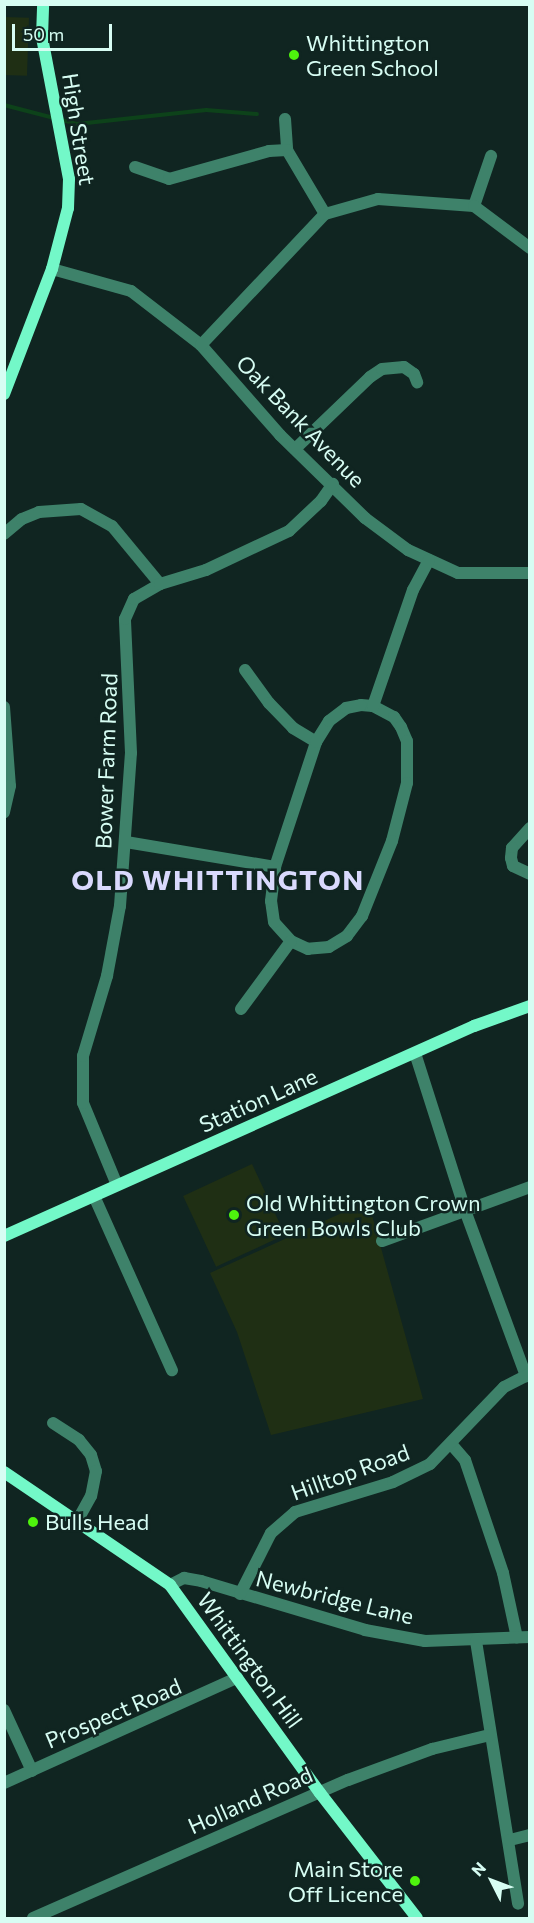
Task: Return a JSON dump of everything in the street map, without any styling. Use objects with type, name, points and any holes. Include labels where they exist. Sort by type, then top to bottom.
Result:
[{"type":"main road","name":"High Street","points":[[4,394],[51,269],[68,208],[69,179],[42,37],[43,4]]},
{"type":"main road","name":"Station Lane","points":[[4,1236],[415,1053],[530,1006]]},
{"type":"main road","name":"Whittington Hill","points":[[4,1472],[170,1585],[320,1793],[417,1918]]},
{"type":"street","points":[[285,119],[287,150],[325,214]]},
{"type":"street","points":[[135,167],[169,179],[268,151],[287,150]]},
{"type":"street","points":[[474,206],[491,156]]},
{"type":"street","points":[[201,345],[325,214],[378,199],[474,206],[530,248]]},
{"type":"street","name":"Oak Bank Avenue","points":[[51,269],[131,291],[201,345],[295,449],[333,484],[365,519],[429,560],[458,573],[530,573]]},
{"type":"street","points":[[295,449],[370,377],[382,369],[404,367],[414,374],[417,382]]},
{"type":"street","name":"Bower Farm Road","points":[[117,1185],[83,1103],[83,1056],[107,976],[126,842],[131,753],[125,620],[134,599],[160,584],[206,570],[289,531],[321,501],[333,484]]},
{"type":"street","points":[[4,534],[22,519],[39,512],[81,509],[112,526],[160,584]]},
{"type":"street","points":[[373,706],[413,590],[429,560]]},
{"type":"street","points":[[245,669],[277,711],[316,742]]},
{"type":"street","points":[[373,706],[394,717],[407,741],[407,783],[392,842],[362,916],[347,936],[328,947],[308,949],[291,941],[274,922],[271,902],[274,867],[316,742],[329,721],[346,708],[373,706]]},
{"type":"street","points":[[4,707],[10,786],[4,812]]},
{"type":"street","points":[[530,828],[512,848],[511,858],[513,866],[530,874]]},
{"type":"street","points":[[126,842],[274,867]]},
{"type":"street","points":[[241,1009],[291,941]]},
{"type":"street","name":"Hilltop Road","points":[[240,1594],[271,1533],[295,1512],[393,1482],[430,1464],[452,1445],[504,1387],[528,1375],[466,1213],[415,1053]]},
{"type":"street","points":[[381,1241],[466,1213],[530,1187]]},
{"type":"street","points":[[94,1196],[172,1370]]},
{"type":"street","points":[[53,1424],[79,1440],[92,1455],[96,1471],[91,1496],[76,1523]]},
{"type":"street","points":[[452,1445],[465,1460],[523,1637]]},
{"type":"street","name":"Newbridge Lane","points":[[170,1585],[184,1578],[365,1630],[425,1641],[476,1641],[523,1637]]},
{"type":"street","points":[[476,1641],[490,1735],[510,1840],[518,1904]]},
{"type":"street","name":"Prospect Road","points":[[4,1783],[237,1678]]},
{"type":"street","points":[[4,1710],[32,1771]]},
{"type":"street","name":"Holland Road","points":[[33,1918],[320,1793],[432,1749],[490,1735]]},
{"type":"street","points":[[510,1840],[530,1835]]},
{"type":"green space","points":[[5,17],[29,18],[27,76],[4,75]]},
{"type":"green space","name":"Old Whittington Crown Green Bowls Club","points":[[252,1164],[285,1235],[216,1267],[183,1196]]},
{"type":"green space","points":[[368,1201],[423,1399],[271,1435],[237,1332],[210,1273]]},
{"type":"waterway","points":[[4,105],[77,124],[206,110],[257,114]]},
{"type":"place","name":"Whittington Green School","points":[[294,55]]},
{"type":"place","name":"Old Whittington Crown Green Bowls Club","points":[[234,1215]]},
{"type":"place","name":"Bulls Head","points":[[33,1522]]},
{"type":"place","name":"Main Store Off Licence","points":[[415,1881]]},
{"type":"district","name":"OLD WHITTINGTON","points":[[218,879]]}]
